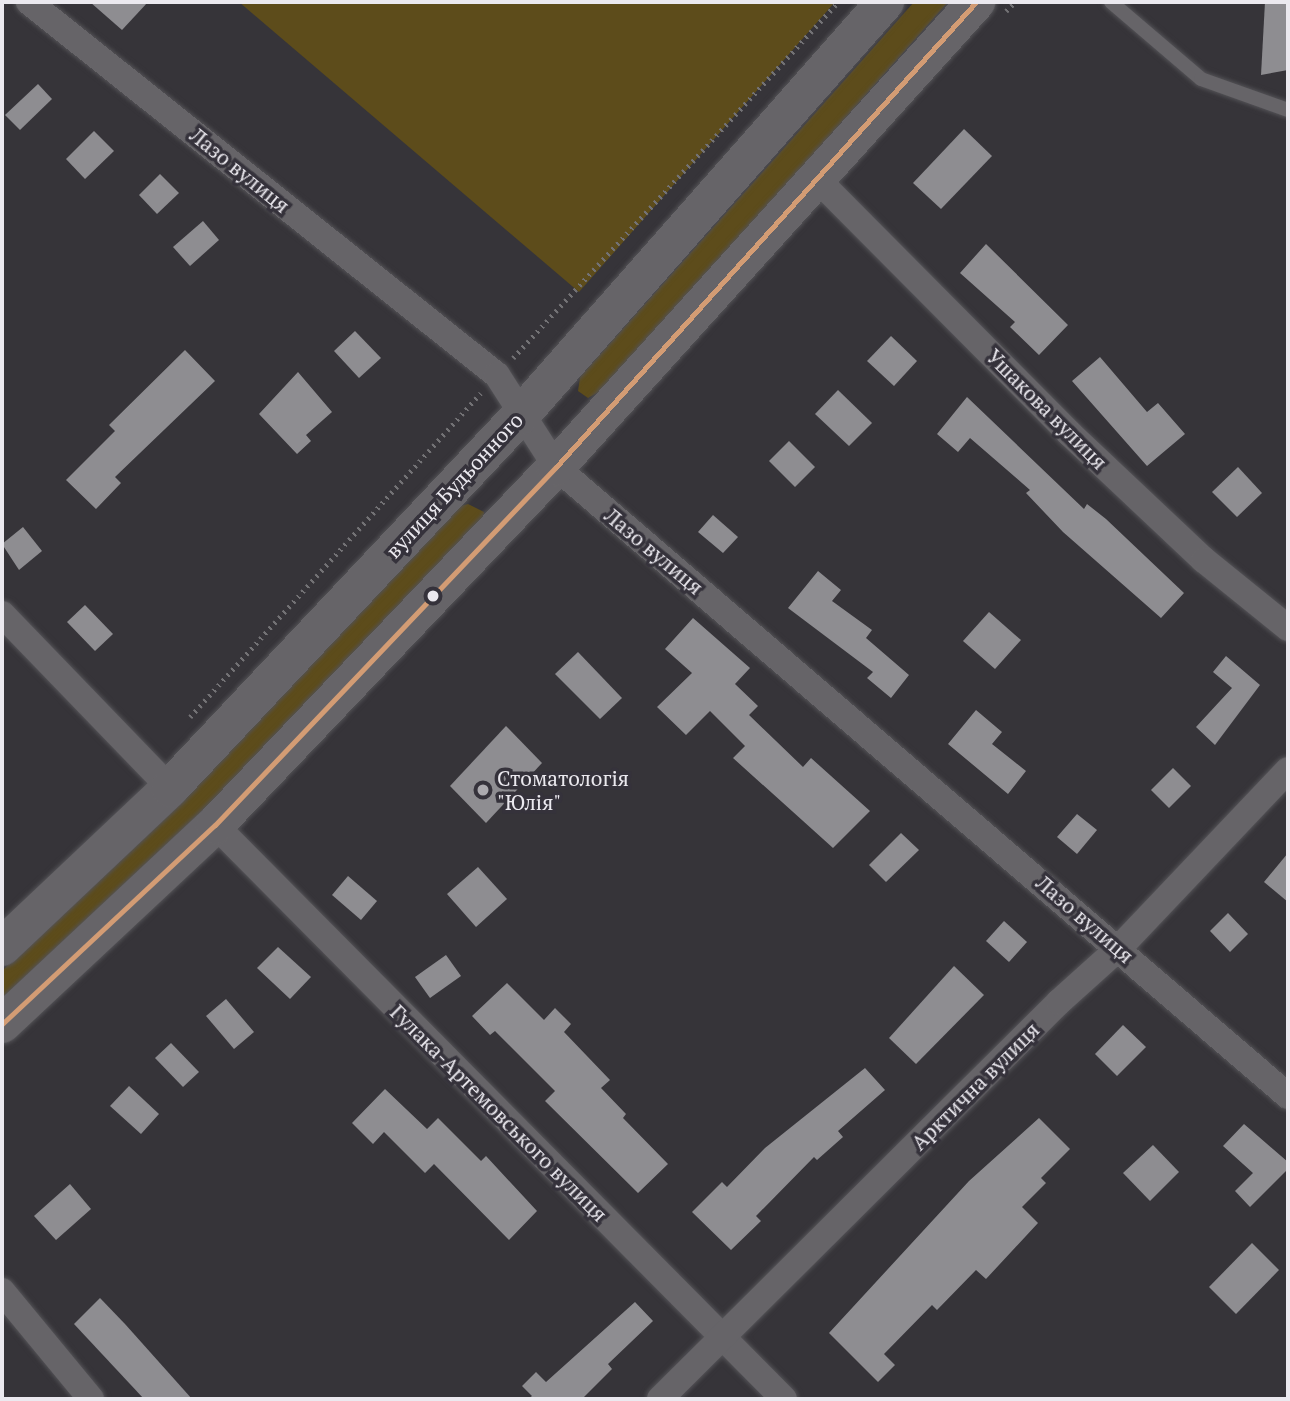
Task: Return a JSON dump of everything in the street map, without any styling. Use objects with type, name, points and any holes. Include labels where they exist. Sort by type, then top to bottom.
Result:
[{"type":"main road","name":"вулиця Будьонного","points":[[2,947],[170,788],[520,416],[885,2]]},
{"type":"main road","points":[[2,1024],[215,825],[556,467],[976,2]]},
{"type":"street","name":"Лазо вулиця","points":[[29,2],[497,375],[520,416],[556,467],[1119,948],[1288,1096]]},
{"type":"street","name":"Ушакова вулиця","points":[[816,178],[1069,433],[1204,560],[1288,628]]},
{"type":"street","points":[[2,614],[170,788]]},
{"type":"street","name":"Арктична вулиця","points":[[660,1399],[1049,1012],[1119,948],[1288,770]]},
{"type":"street","name":"Гулака-Артемовського вулиця","points":[[215,825],[784,1399]]},
{"type":"street","points":[[2,1291],[91,1399]]},
{"type":"lane","points":[[1111,2],[1201,79],[1288,110]]},
{"type":"path","points":[[184,724],[497,375],[838,2]]},
{"type":"shaded area","points":[[239,2],[835,2],[579,292]]},
{"type":"shaded area","points":[[914,2],[948,2],[606,388],[588,398],[578,391],[580,377]]},
{"type":"shaded area","points":[[468,504],[484,512],[483,525],[321,696],[2,1005],[2,971],[457,507]]},
{"type":"building","points":[[90,2],[148,2],[122,30]]},
{"type":"building","points":[[1265,2],[1288,2],[1288,70],[1261,75]]},
{"type":"building","points":[[38,84],[52,99],[20,130],[5,115]]},
{"type":"building","points":[[964,129],[992,156],[941,209],[913,183]]},
{"type":"building","points":[[94,131],[114,151],[85,179],[66,159]]},
{"type":"building","points":[[160,174],[179,193],[157,214],[139,195]]},
{"type":"building","points":[[203,221],[219,240],[190,266],[173,247]]},
{"type":"building","points":[[986,244],[1068,325],[1039,355],[1010,327],[1015,322],[960,273]]},
{"type":"building","points":[[355,331],[381,358],[359,378],[334,351]]},
{"type":"building","points":[[891,336],[917,361],[894,386],[867,361]]},
{"type":"building","points":[[185,350],[215,381],[115,477],[121,483],[96,509],[66,480],[115,431],[109,425]]},
{"type":"building","points":[[1100,357],[1147,412],[1158,403],[1185,434],[1147,466],[1072,381]]},
{"type":"building","points":[[298,372],[332,412],[306,435],[311,441],[297,454],[259,414]]},
{"type":"building","points":[[838,390],[872,423],[849,446],[815,414]]},
{"type":"building","points":[[967,397],[1084,509],[1087,504],[1106,519],[1184,593],[1161,618],[1063,532],[1026,493],[1030,490],[970,438],[958,452],[937,434]]},
{"type":"building","points":[[789,441],[815,467],[795,487],[769,461]]},
{"type":"building","points":[[1238,467],[1262,493],[1237,517],[1212,492]]},
{"type":"building","points":[[713,515],[738,537],[723,553],[698,532]]},
{"type":"building","points":[[23,527],[42,551],[19,570],[2,544]]},
{"type":"building","points":[[818,571],[841,590],[832,601],[872,630],[866,638],[909,675],[891,698],[867,678],[873,672],[788,608]]},
{"type":"building","points":[[85,605],[113,634],[95,651],[67,622]]},
{"type":"building","points":[[989,612],[1021,640],[995,669],[963,641]]},
{"type":"building","points":[[693,618],[750,668],[735,684],[758,706],[749,715],[803,767],[811,758],[870,811],[833,848],[733,758],[745,746],[710,711],[686,735],[657,707],[692,673],[665,649]]},
{"type":"building","points":[[578,652],[622,698],[600,719],[555,674]]},
{"type":"building","points":[[1226,656],[1260,685],[1215,745],[1196,727],[1232,688],[1213,672]]},
{"type":"building","points":[[976,710],[1002,732],[992,744],[1026,771],[1008,794],[948,744]]},
{"type":"building","points":[[506,726],[542,763],[486,823],[450,786]]},
{"type":"building","points":[[1173,768],[1191,786],[1169,808],[1151,790]]},
{"type":"building","points":[[1077,814],[1097,830],[1077,854],[1057,837]]},
{"type":"building","points":[[901,833],[919,850],[886,882],[869,865]]},
{"type":"building","points":[[1288,853],[1288,902],[1264,882]]},
{"type":"building","points":[[478,867],[507,899],[476,927],[447,894]]},
{"type":"building","points":[[348,876],[377,901],[361,920],[332,895]]},
{"type":"building","points":[[1228,913],[1248,934],[1230,952],[1210,931]]},
{"type":"building","points":[[1004,921],[1027,942],[1009,962],[986,941]]},
{"type":"building","points":[[278,947],[311,977],[290,999],[257,968]]},
{"type":"building","points":[[446,955],[461,976],[430,998],[415,977]]},
{"type":"building","points":[[954,966],[984,995],[916,1064],[889,1038]]},
{"type":"building","points":[[507,983],[544,1020],[555,1008],[571,1024],[564,1032],[610,1080],[601,1088],[626,1114],[623,1118],[668,1164],[638,1193],[545,1101],[555,1091],[495,1031],[490,1035],[472,1016]]},
{"type":"building","points":[[226,999],[254,1032],[234,1049],[206,1016]]},
{"type":"building","points":[[1123,1025],[1146,1047],[1117,1076],[1095,1054]]},
{"type":"building","points":[[171,1043],[199,1072],[183,1087],[155,1058]]},
{"type":"building","points":[[865,1068],[885,1090],[838,1131],[843,1137],[817,1160],[814,1157],[756,1216],[761,1221],[731,1250],[692,1212],[722,1182],[727,1187],[765,1148]]},
{"type":"building","points":[[129,1086],[159,1114],[141,1134],[110,1106]]},
{"type":"building","points":[[385,1089],[427,1129],[438,1118],[481,1161],[486,1156],[537,1211],[509,1240],[434,1164],[425,1173],[384,1132],[373,1144],[352,1123]]},
{"type":"building","points":[[1039,1118],[1070,1149],[1041,1178],[1046,1183],[1022,1207],[1038,1223],[986,1279],[976,1270],[937,1310],[932,1305],[884,1354],[895,1365],[878,1382],[829,1333],[969,1181]]},
{"type":"building","points":[[1244,1124],[1288,1162],[1288,1169],[1250,1207],[1235,1191],[1253,1173],[1223,1146]]},
{"type":"building","points":[[1153,1145],[1179,1172],[1150,1201],[1123,1173]]},
{"type":"building","points":[[70,1184],[91,1209],[56,1240],[34,1216]]},
{"type":"building","points":[[1252,1243],[1279,1270],[1236,1314],[1209,1287]]},
{"type":"building","points":[[100,1298],[192,1399],[144,1399],[74,1324]]},
{"type":"building","points":[[635,1302],[653,1321],[608,1364],[612,1369],[582,1399],[528,1399],[532,1396],[522,1386],[536,1372],[546,1382]]},
{"type":"transit line","points":[[2,1024],[215,825],[556,467],[976,2]]},
{"type":"place","name":"Стоматологія \"Юлія\"","points":[[483,790]]}]
